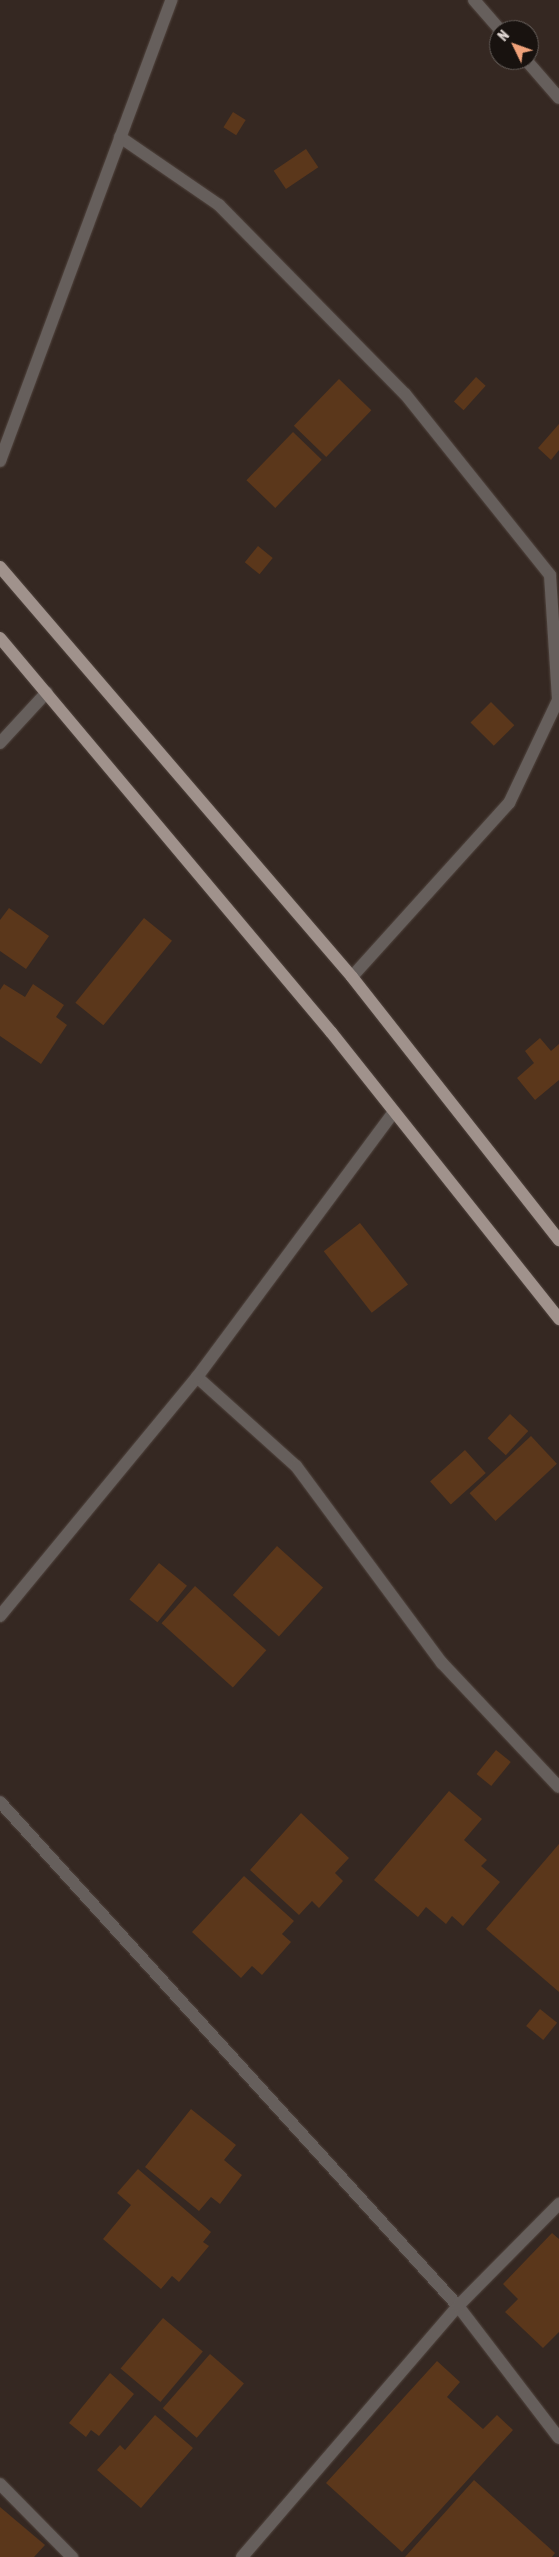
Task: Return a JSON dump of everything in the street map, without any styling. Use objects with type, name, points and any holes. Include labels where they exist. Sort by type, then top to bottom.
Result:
[{"type":"main road","points":[[0,567],[352,977],[559,1240]]},
{"type":"main road","points":[[0,638],[47,692],[394,1112],[559,1319]]},
{"type":"street","points":[[0,461],[171,0]]},
{"type":"street","points":[[474,0],[491,20]]},
{"type":"street","points":[[535,70],[559,98]]},
{"type":"street","points":[[120,137],[219,205],[405,394],[559,587]]},
{"type":"street","points":[[352,977],[509,803],[558,700],[550,575]]},
{"type":"street","points":[[0,743],[47,692]]},
{"type":"street","points":[[0,1616],[197,1377],[394,1112]]},
{"type":"street","points":[[197,1377],[296,1466],[442,1663],[559,1787]]},
{"type":"street","points":[[0,1802],[458,2306],[559,2438]]},
{"type":"street","points":[[242,2557],[458,2306],[559,2204]]},
{"type":"street","points":[[0,2484],[72,2557]]},
{"type":"building","points":[[233,112],[246,120],[236,135],[223,127]]},
{"type":"building","points":[[306,149],[318,167],[286,189],[274,171]]},
{"type":"building","points":[[476,377],[486,386],[464,410],[454,402]]},
{"type":"building","points":[[339,379],[371,410],[326,457],[294,426]]},
{"type":"building","points":[[559,424],[559,450],[551,460],[538,448]]},
{"type":"building","points":[[293,432],[322,460],[275,508],[246,480]]},
{"type":"building","points":[[258,546],[273,558],[260,574],[245,562]]},
{"type":"building","points":[[491,702],[514,725],[494,746],[470,723]]},
{"type":"building","points":[[9,908],[49,936],[26,969],[0,951],[0,920]]},
{"type":"building","points":[[144,918],[172,941],[103,1025],[75,1003]]},
{"type":"building","points":[[4,984],[25,997],[33,984],[64,1005],[56,1017],[67,1025],[41,1064],[0,1036],[0,990]]},
{"type":"building","points":[[540,1038],[551,1051],[559,1044],[559,1080],[535,1100],[517,1078],[534,1063],[525,1051]]},
{"type":"building","points":[[360,1223],[408,1284],[372,1313],[324,1251]]},
{"type":"building","points":[[510,1414],[528,1431],[506,1455],[487,1438]]},
{"type":"building","points":[[531,1436],[557,1464],[495,1521],[470,1493]]},
{"type":"building","points":[[465,1450],[486,1473],[451,1504],[430,1481]]},
{"type":"building","points":[[277,1546],[323,1587],[279,1637],[233,1595]]},
{"type":"building","points":[[159,1563],[187,1586],[157,1622],[129,1600]]},
{"type":"building","points":[[195,1586],[266,1650],[233,1687],[162,1623]]},
{"type":"building","points":[[496,1750],[511,1762],[491,1786],[476,1774]]},
{"type":"building","points":[[449,1791],[482,1819],[464,1840],[487,1860],[481,1866],[500,1882],[463,1926],[452,1916],[446,1924],[426,1907],[418,1917],[374,1880]]},
{"type":"building","points":[[301,1813],[349,1858],[335,1873],[343,1881],[319,1908],[312,1901],[299,1915],[250,1870]]},
{"type":"building","points":[[559,1844],[559,1992],[486,1929]]},
{"type":"building","points":[[244,1876],[294,1921],[282,1934],[291,1942],[262,1975],[252,1966],[241,1978],[192,1932]]},
{"type":"building","points":[[540,2009],[557,2023],[543,2040],[526,2026]]},
{"type":"building","points":[[191,2109],[236,2145],[224,2160],[242,2175],[220,2204],[211,2197],[199,2211],[145,2167]]},
{"type":"building","points":[[138,2169],[211,2232],[203,2242],[209,2246],[179,2282],[172,2276],[161,2289],[103,2239],[131,2205],[117,2193]]},
{"type":"building","points":[[552,2233],[559,2239],[559,2332],[543,2348],[505,2312],[518,2299],[503,2284]]},
{"type":"building","points":[[163,2318],[203,2351],[160,2402],[121,2369]]},
{"type":"building","points":[[210,2354],[244,2384],[197,2438],[163,2408]]},
{"type":"building","points":[[437,2361],[460,2382],[447,2397],[483,2429],[497,2415],[513,2430],[402,2552],[326,2483]]},
{"type":"building","points":[[110,2373],[134,2394],[99,2436],[91,2430],[86,2437],[69,2423]]},
{"type":"building","points":[[155,2415],[193,2448],[141,2508],[97,2470],[120,2445],[125,2450]]},
{"type":"building","points":[[474,2480],[555,2553],[552,2557],[405,2557]]},
{"type":"building","points":[[0,2507],[45,2545],[34,2557],[0,2557]]}]
